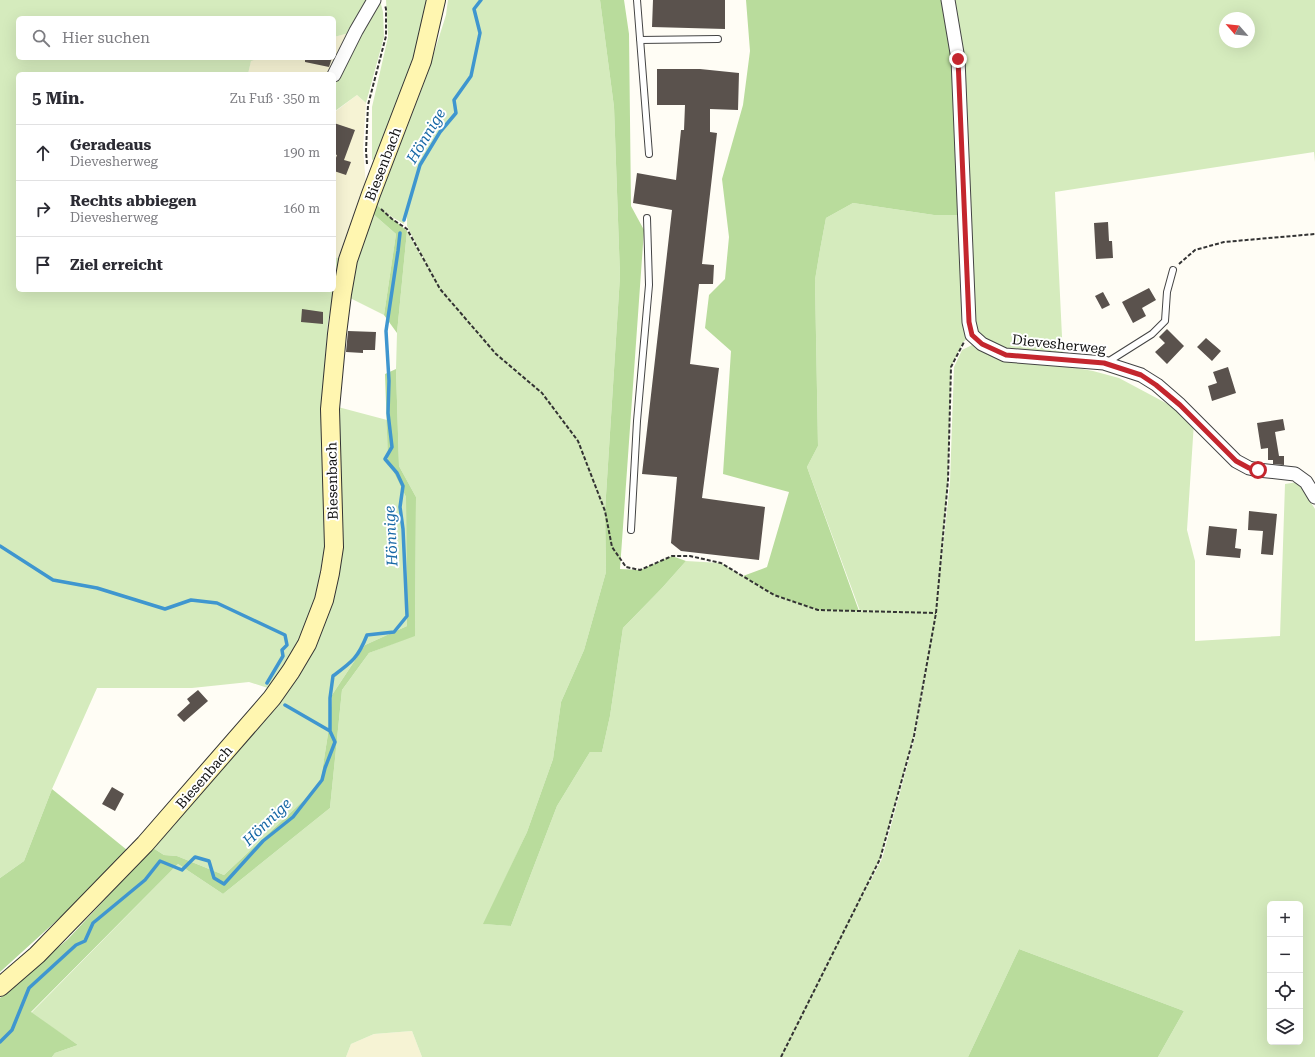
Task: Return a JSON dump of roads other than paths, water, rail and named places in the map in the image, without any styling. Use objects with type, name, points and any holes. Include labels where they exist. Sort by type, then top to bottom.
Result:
[{"type":"main road","name":"Biesenbach","points":[[0,987],[37,955],[96,896],[161,826],[272,698],[307,644],[324,600],[334,547],[330,409],[337,334],[348,260],[371,194],[422,61],[436,0]]},
{"type":"street","points":[[336,72],[356,31],[374,0]]},
{"type":"street","name":"Dievesherweg","points":[[948,0],[958,59],[969,322],[972,335],[982,344],[1006,355],[1104,363],[1141,375],[1156,385],[1180,405],[1236,461],[1249,468],[1258,470],[1295,474],[1306,482],[1315,497]]},
{"type":"lane","points":[[637,0],[649,154]]},
{"type":"lane","points":[[640,40],[718,39]]},
{"type":"lane","points":[[631,530],[637,421],[649,285],[647,218]]},
{"type":"lane","points":[[1104,363],[1152,334],[1165,321],[1167,292],[1173,270]]},
{"type":"waterway","name":"Hönnige","points":[[404,220],[420,165],[440,132],[456,113],[454,100],[471,76],[480,33],[474,9],[481,0]]},
{"type":"waterway","name":"Hönnige","points":[[0,1042],[12,1030],[29,988],[76,945],[85,941],[93,923],[145,880],[160,861],[182,870],[195,857],[209,861],[214,878],[224,884],[263,841],[293,817],[322,780],[335,742],[330,731],[330,698],[333,676],[354,659],[361,649],[367,635],[394,632],[407,616],[403,529],[400,507],[403,486],[397,473],[385,459],[392,447],[388,413],[389,381],[386,331],[400,233]]},
{"type":"waterway","points":[[0,546],[53,580],[97,588],[165,609],[191,600],[217,603],[285,635],[287,645],[282,650],[283,656],[267,683]]},
{"type":"waterway","points":[[285,705],[330,731]]}]
